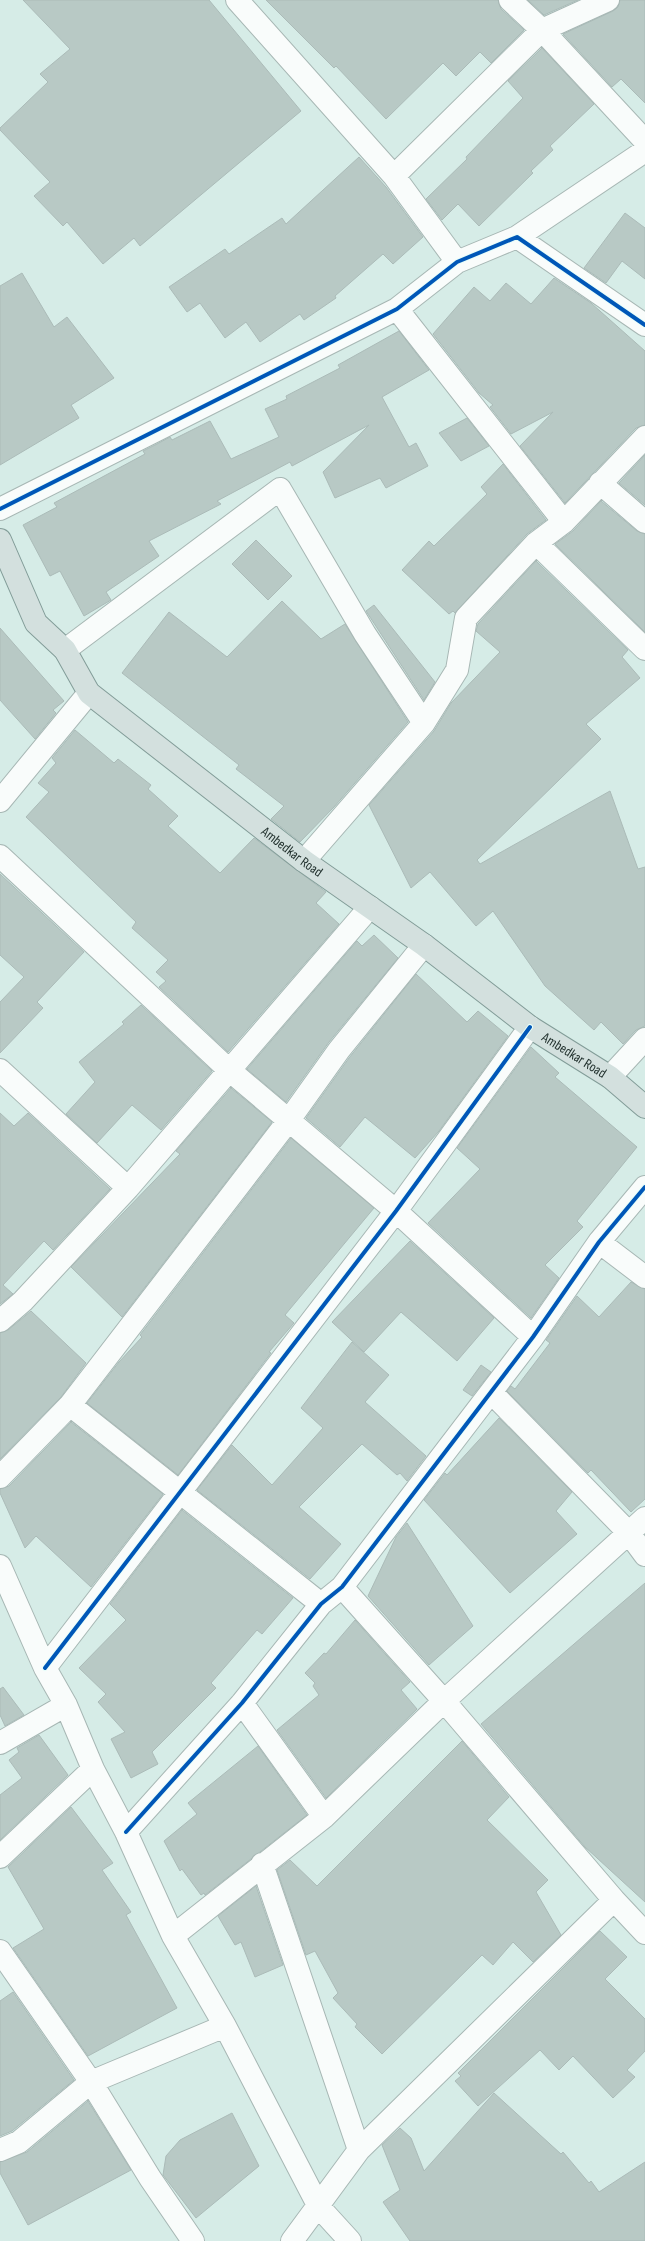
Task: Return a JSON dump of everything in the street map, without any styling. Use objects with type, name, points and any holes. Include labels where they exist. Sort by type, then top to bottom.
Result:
[{"type":"main road","name":"Ambedkar Road","points":[[0,540],[36,623],[65,650],[89,693],[304,862],[424,945],[530,1027],[610,1077],[645,1107]]},
{"type":"street","points":[[237,0],[394,176],[457,262]]},
{"type":"street","points":[[510,0],[542,30],[645,141]]},
{"type":"street","points":[[394,176],[542,30],[608,0]]},
{"type":"street","points":[[0,510],[397,309],[457,262],[517,237],[645,151]]},
{"type":"street","points":[[517,237],[645,325]]},
{"type":"street","points":[[397,309],[564,522]]},
{"type":"street","points":[[304,862],[424,723],[457,670],[466,618],[536,543],[564,522],[645,437]]},
{"type":"street","points":[[600,483],[645,522]]},
{"type":"street","points":[[65,650],[280,489],[365,634],[424,723]]},
{"type":"street","points":[[536,543],[645,649]]},
{"type":"street","points":[[0,801],[89,693]]},
{"type":"street","points":[[0,856],[228,1069],[396,1211],[532,1337]]},
{"type":"street","points":[[0,1321],[23,1301],[128,1188],[228,1069],[370,907]]},
{"type":"street","points":[[0,1477],[70,1405],[289,1120],[339,1050],[424,945]]},
{"type":"street","points":[[45,1668],[396,1211],[530,1027]]},
{"type":"street","points":[[610,1077],[645,1039]]},
{"type":"street","points":[[0,1070],[128,1188]]},
{"type":"street","points":[[126,1832],[242,1703],[321,1604],[342,1587],[532,1337],[599,1242],[645,1187]]},
{"type":"street","points":[[599,1242],[645,1277]]},
{"type":"street","points":[[490,1392],[628,1532],[645,1555]]},
{"type":"street","points":[[70,1405],[179,1493],[321,1604]]},
{"type":"street","points":[[173,1936],[262,1864],[324,1817],[444,1700],[645,1518]]},
{"type":"street","points":[[0,1566],[45,1668],[66,1705],[93,1769],[126,1832],[173,1936],[225,2026],[319,2207],[350,2241]]},
{"type":"street","points":[[342,1587],[444,1700],[614,1900],[645,1933]]},
{"type":"street","points":[[242,1703],[324,1817]]},
{"type":"street","points":[[0,1743],[66,1705]]},
{"type":"street","points":[[0,1858],[93,1769]]},
{"type":"street","points":[[262,1864],[359,2150]]},
{"type":"street","points":[[292,2241],[319,2207],[359,2150],[614,1900]]},
{"type":"street","points":[[0,1951],[91,2082],[150,2178],[193,2241]]},
{"type":"street","points":[[0,2150],[19,2142],[91,2082],[225,2026]]},
{"type":"building","points":[[23,0],[209,0],[301,111],[140,246],[134,238],[103,264],[67,222],[63,226],[34,196],[50,182],[0,130],[0,128],[48,82],[40,74],[70,49]]},
{"type":"building","points":[[266,0],[498,0],[501,9],[524,30],[491,63],[480,52],[456,76],[443,63],[386,119],[336,66],[334,68]]},
{"type":"building","points":[[528,0],[578,0],[544,15]]},
{"type":"building","points":[[620,0],[645,0],[645,103],[621,79],[612,87],[563,34],[613,11],[618,7]]},
{"type":"building","points":[[542,48],[594,104],[550,146],[553,150],[531,171],[533,173],[479,226],[458,204],[442,220],[426,199],[467,159],[466,157],[523,98],[508,81]]},
{"type":"building","points":[[359,157],[386,187],[423,237],[393,264],[383,254],[335,296],[336,298],[304,320],[300,314],[260,342],[246,322],[225,338],[200,303],[187,312],[169,287],[225,249],[229,254],[282,218],[286,224]]},
{"type":"building","points":[[625,213],[645,228],[645,279],[622,261],[606,283],[584,268]]},
{"type":"building","points":[[22,273],[54,327],[67,317],[114,378],[71,405],[79,418],[0,465],[0,286]]},
{"type":"building","points":[[554,278],[591,303],[645,351],[645,425],[636,428],[565,503],[520,446],[553,412],[511,434],[490,407],[493,405],[479,393],[433,334],[474,287],[490,301],[506,283],[531,304]]},
{"type":"building","points":[[399,331],[429,370],[382,397],[409,447],[416,443],[428,466],[386,488],[380,478],[335,498],[323,472],[369,425],[292,466],[290,462],[217,501],[221,504],[149,541],[159,556],[106,592],[111,600],[84,616],[60,571],[50,576],[23,525],[57,507],[54,503],[145,454],[143,451],[170,437],[172,440],[210,421],[231,459],[279,437],[265,409],[287,399],[286,396],[340,368],[338,365]]},
{"type":"building","points":[[467,418],[489,446],[461,461],[439,433]]},
{"type":"building","points":[[645,455],[645,505],[619,483]]},
{"type":"building","points":[[503,464],[546,520],[527,534],[455,613],[453,611],[449,614],[402,570],[429,541],[434,546],[487,494],[481,487]]},
{"type":"building","points":[[601,501],[637,531],[645,534],[645,632],[555,544],[573,531]]},
{"type":"building","points":[[256,540],[292,576],[268,600],[232,564]]},
{"type":"building","points":[[536,561],[628,650],[622,657],[640,678],[586,724],[601,739],[477,860],[480,864],[610,791],[638,869],[645,867],[645,1026],[636,1030],[623,1044],[601,1022],[594,1030],[545,986],[493,911],[476,926],[430,872],[411,888],[369,805],[434,731],[451,703],[500,652],[476,631],[478,624]]},
{"type":"building","points":[[282,601],[321,639],[345,624],[408,722],[334,807],[300,842],[271,819],[284,806],[236,769],[239,765],[122,673],[169,612],[227,657]]},
{"type":"building","points":[[374,605],[435,682],[424,700],[366,611]]},
{"type":"building","points":[[0,628],[64,701],[53,710],[56,713],[35,739],[0,700]]},
{"type":"building","points":[[75,730],[114,763],[118,759],[151,785],[148,789],[178,816],[168,826],[220,873],[254,838],[326,892],[316,903],[339,924],[228,1052],[159,987],[166,981],[156,972],[168,960],[132,928],[136,922],[26,817],[49,792],[38,783],[56,763],[52,758]]},
{"type":"building","points":[[0,874],[84,952],[37,1002],[43,1008],[0,1053],[0,1002],[24,977],[0,955]]},
{"type":"building","points":[[374,935],[398,958],[329,1042],[286,1102],[247,1069],[357,941],[362,946]]},
{"type":"building","points":[[416,974],[467,1022],[478,1011],[508,1036],[439,1131],[415,1158],[365,1117],[340,1147],[306,1118],[349,1058]]},
{"type":"building","points":[[141,1005],[212,1071],[161,1130],[132,1105],[97,1143],[66,1114],[95,1082],[79,1062],[124,1024],[122,1022]]},
{"type":"building","points":[[531,1047],[559,1073],[555,1077],[637,1147],[577,1221],[583,1227],[545,1265],[559,1278],[531,1318],[428,1223],[480,1169],[457,1148]]},
{"type":"building","points":[[231,1088],[272,1122],[122,1317],[71,1267],[180,1154],[176,1151]]},
{"type":"building","points":[[0,1113],[14,1126],[28,1113],[110,1189],[53,1250],[44,1241],[3,1285],[13,1294],[0,1304]]},
{"type":"building","points":[[291,1138],[374,1208],[285,1315],[294,1323],[269,1352],[271,1353],[178,1475],[87,1403],[119,1362],[142,1337],[140,1335]]},
{"type":"building","points":[[410,1241],[494,1318],[457,1361],[401,1312],[364,1352],[332,1322]]},
{"type":"building","points":[[631,1282],[645,1289],[645,1499],[631,1512],[591,1470],[588,1473],[507,1391],[511,1386],[515,1389],[550,1343],[546,1340],[577,1296],[599,1317]]},
{"type":"building","points":[[31,1311],[86,1363],[61,1397],[0,1459],[0,1333],[8,1330]]},
{"type":"building","points":[[352,1342],[389,1375],[365,1402],[426,1456],[407,1481],[400,1473],[397,1475],[362,1444],[299,1507],[341,1544],[310,1579],[197,1490],[232,1445],[272,1485],[323,1428],[301,1408]]},
{"type":"building","points":[[481,1365],[491,1372],[472,1396],[463,1390]]},
{"type":"building","points":[[499,1418],[572,1492],[556,1511],[577,1534],[510,1593],[424,1500],[445,1473],[447,1475]]},
{"type":"building","points":[[71,1422],[163,1494],[91,1587],[36,1536],[25,1548],[0,1493],[0,1489],[9,1486]]},
{"type":"building","points":[[182,1510],[293,1598],[262,1634],[257,1630],[211,1683],[216,1688],[152,1752],[158,1764],[131,1778],[111,1739],[125,1732],[98,1702],[106,1694],[79,1668],[126,1620],[110,1604]]},
{"type":"building","points":[[407,1523],[473,1626],[429,1665],[368,1596],[396,1537]]},
{"type":"building","points":[[645,1583],[645,1902],[585,1847],[481,1724]]},
{"type":"building","points":[[355,1620],[410,1682],[401,1690],[417,1709],[326,1798],[277,1730],[319,1695],[313,1686],[315,1683],[305,1673],[324,1653],[326,1654]]},
{"type":"building","points":[[3,1687],[24,1715],[5,1726],[0,1715],[0,1689]]},
{"type":"building","points":[[39,1735],[68,1775],[0,1840],[0,1795],[22,1778],[9,1760],[19,1752],[17,1748]]},
{"type":"building","points":[[462,1741],[509,1797],[487,1820],[548,1880],[536,1892],[561,1935],[533,1962],[513,1942],[493,1965],[482,1955],[382,2054],[355,2027],[357,2024],[333,1998],[338,1993],[315,1951],[306,1955],[277,1870],[290,1860],[317,1886]]},
{"type":"building","points":[[258,1746],[307,1815],[205,1895],[204,1893],[201,1895],[182,1869],[180,1871],[164,1841],[197,1814],[188,1803]]},
{"type":"building","points":[[71,1807],[113,1863],[102,1870],[131,1912],[126,1915],[177,2008],[88,2056],[13,1948],[44,1929],[8,1867]]},
{"type":"building","points":[[256,1886],[283,1965],[255,1977],[241,1942],[235,1945],[218,1916]]},
{"type":"building","points":[[600,1931],[627,1957],[605,1979],[645,2019],[645,2051],[627,2070],[635,2077],[613,2098],[573,2056],[559,2070],[540,2050],[478,2106],[455,2081],[461,2076],[458,2073]]},
{"type":"building","points":[[13,1992],[74,2080],[12,2131],[0,2136],[0,2001]]},
{"type":"building","points":[[494,2093],[561,2154],[563,2152],[589,2183],[591,2181],[599,2192],[645,2162],[645,2241],[410,2241],[383,2202],[400,2190],[382,2145],[400,2128],[411,2138],[424,2171]]},
{"type":"building","points":[[88,2101],[131,2170],[28,2225],[0,2173],[0,2162],[27,2152]]},
{"type":"building","points":[[232,2113],[259,2166],[196,2218],[163,2175],[166,2156],[180,2140]]},
{"type":"cycle path","points":[[0,509],[397,309],[457,262],[517,237],[645,325]]},
{"type":"cycle path","points":[[45,1668],[396,1211],[530,1027]]},
{"type":"cycle path","points":[[126,1832],[242,1703],[321,1604],[342,1587],[533,1337],[599,1242],[645,1187]]}]
